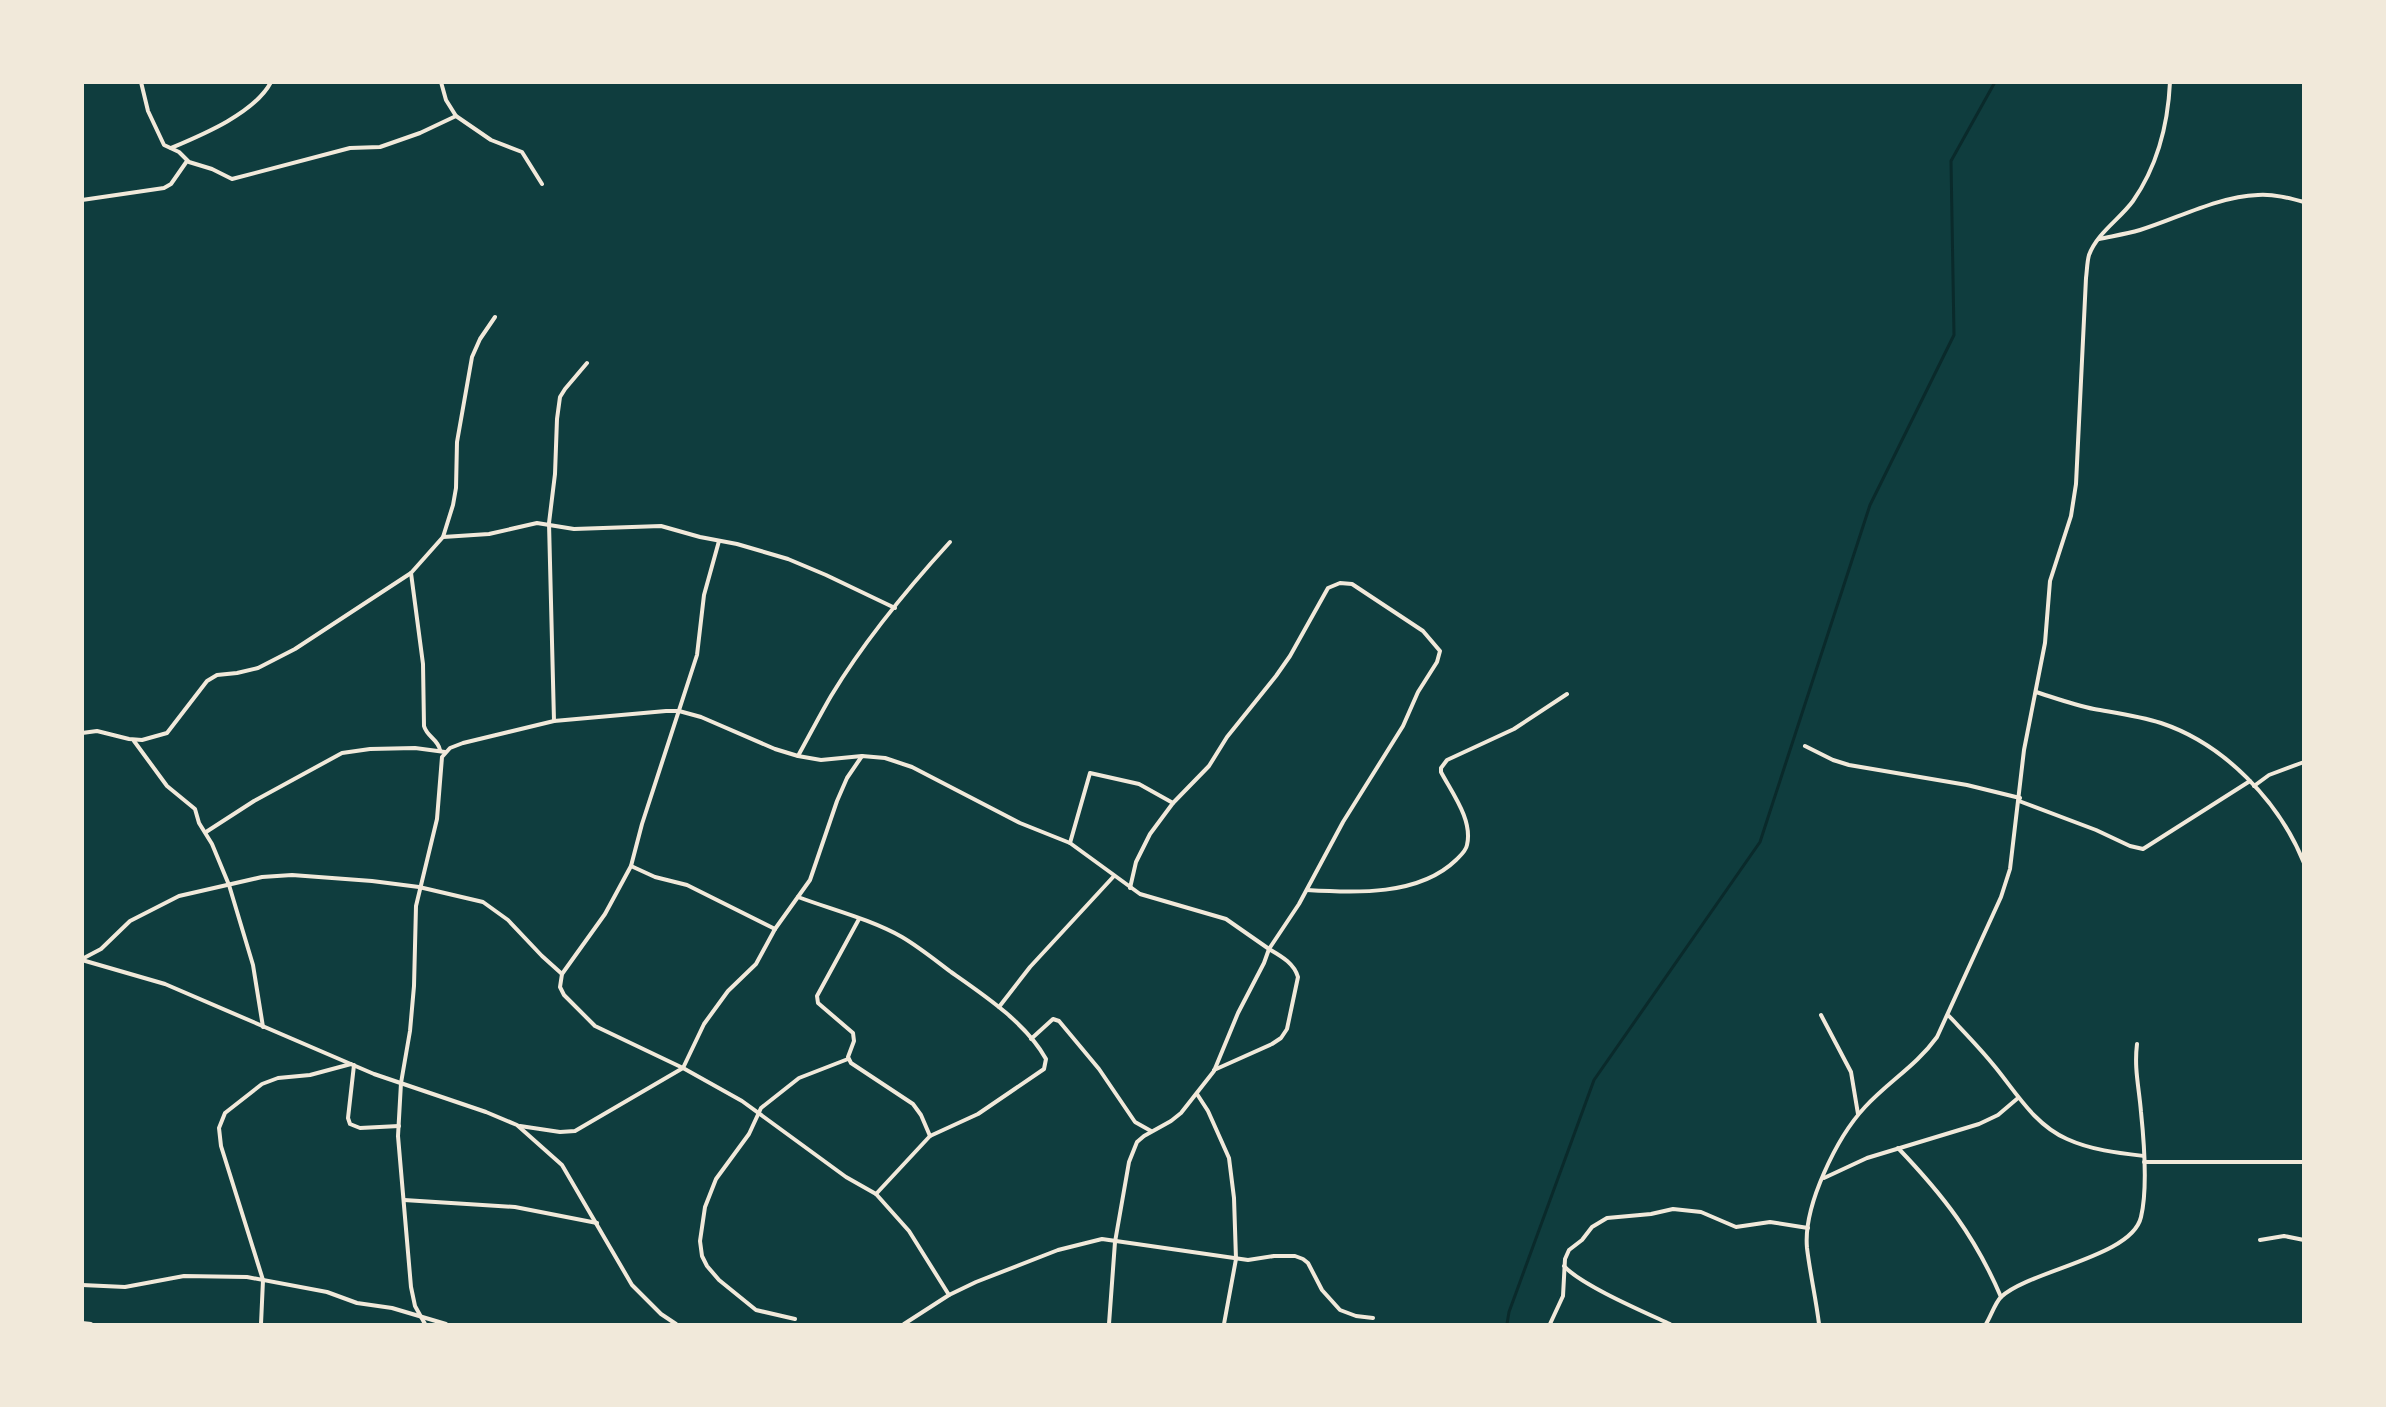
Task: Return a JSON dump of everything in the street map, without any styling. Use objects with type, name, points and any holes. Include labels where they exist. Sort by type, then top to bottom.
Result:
[{"type":"street","points":[[141,82],[148,111],[162,141],[187,160],[234,178],[350,147],[381,147],[456,116]]},
{"type":"street","points":[[171,148],[202,134],[249,107],[261,98],[271,82]]},
{"type":"street","points":[[441,82],[446,100],[456,116],[491,140],[522,153],[542,184]]},
{"type":"street","points":[[1819,1324],[1807,1246],[1808,1228],[1828,1161],[1858,1116],[1885,1089],[1922,1058],[1937,1037],[1949,1016],[2001,897],[2010,869],[2024,750],[2045,643],[2050,580],[2071,516],[2076,484],[2089,255],[2098,239],[2132,202],[2151,174],[2169,113],[2170,82]]},
{"type":"street","points":[[82,200],[164,188],[171,184],[187,160]]},
{"type":"street","points":[[2098,239],[2142,230],[2188,211],[2231,198],[2259,195],[2278,196],[2304,202]]},
{"type":"street","points":[[82,733],[103,732],[134,740],[151,739],[167,733],[200,688],[213,677],[258,668],[276,660],[351,615],[411,573],[443,537],[456,488],[457,442],[472,357],[480,339],[495,316]]},
{"type":"street","points":[[554,721],[549,524],[555,474],[558,408],[565,389],[586,363]]},
{"type":"street","points":[[443,537],[489,534],[537,523],[574,529],[661,526],[760,550],[807,567],[895,608]]},
{"type":"street","points":[[719,541],[704,595],[697,655],[631,866],[605,914],[562,974],[562,991],[595,1026],[683,1068],[758,1112],[846,1177],[876,1194],[909,1231],[949,1295]]},
{"type":"street","points":[[798,756],[832,694],[895,608],[950,542]]},
{"type":"street","points":[[411,573],[423,664],[424,726],[427,734],[438,743],[442,751],[437,819],[419,887],[415,926],[414,986],[410,1031],[401,1083],[399,1126],[411,1287],[415,1306],[425,1324]]},
{"type":"street","points":[[1109,1324],[1115,1242],[1129,1162],[1137,1142],[1151,1131],[1171,1121],[1197,1094],[1214,1071],[1238,1013],[1269,949],[1307,890],[1343,822],[1403,726],[1418,692],[1440,655],[1434,642],[1423,631],[1352,584],[1340,583],[1328,588],[1276,676],[1239,721],[1209,766],[1173,802],[1142,847],[1130,888]]},
{"type":"street","points":[[2036,692],[2072,703],[2139,717],[2175,728],[2194,738],[2230,763],[2250,781],[2270,804],[2304,863]]},
{"type":"street","points":[[1307,890],[1341,892],[1378,890],[1421,880],[1449,867],[1463,854],[1468,844],[1468,837],[1461,809],[1442,772],[1443,764],[1468,749],[1514,729],[1567,694]]},
{"type":"street","points":[[206,832],[254,801],[342,753],[370,749],[415,748],[442,751],[463,743],[554,721],[679,711],[701,717],[745,734],[775,749],[798,756],[836,760],[862,756],[885,758],[912,766],[1020,823],[1070,843],[1130,888],[1151,898],[1226,919],[1287,960],[1298,977],[1287,1029],[1281,1038],[1272,1044],[1214,1071]]},
{"type":"street","points":[[134,740],[167,786],[195,808],[199,823],[206,832],[229,885],[253,965],[263,1027]]},
{"type":"street","points":[[1804,746],[1849,765],[1967,785],[2019,799],[2139,849],[2152,845],[2250,781]]},
{"type":"street","points":[[82,959],[165,984],[353,1064],[518,1125],[560,1132],[575,1131],[683,1068],[704,1024],[735,984],[756,964],[775,929],[815,869],[837,801],[862,756]]},
{"type":"street","points":[[2254,786],[2269,775],[2304,762]]},
{"type":"street","points":[[1070,843],[1090,772],[1139,784],[1173,802]]},
{"type":"street","points":[[631,866],[655,878],[687,885],[775,929]]},
{"type":"street","points":[[82,959],[101,949],[130,921],[161,903],[179,896],[262,877],[291,875],[419,887],[483,902],[494,907],[562,974]]},
{"type":"street","points":[[999,1007],[1030,967],[1114,876]]},
{"type":"street","points":[[798,897],[902,937],[999,1007],[1046,1059],[1044,1069],[978,1114],[930,1136],[876,1194]]},
{"type":"street","points":[[795,1319],[768,1314],[746,1303],[719,1280],[702,1256],[700,1241],[705,1207],[722,1170],[748,1134],[758,1112],[791,1083],[848,1059],[855,1039],[853,1033],[820,1006],[817,996],[859,919]]},
{"type":"street","points":[[1821,1015],[1851,1072],[1858,1116]]},
{"type":"street","points":[[1949,1016],[1987,1056],[2018,1098],[2048,1128],[2066,1139],[2110,1152],[2144,1156]]},
{"type":"street","points":[[1031,1040],[1054,1019],[1059,1021],[1099,1069],[1135,1122],[1151,1131]]},
{"type":"street","points":[[1986,1324],[2001,1297],[2037,1277],[2097,1255],[2137,1227],[2141,1217],[2144,1156],[2141,1110],[2136,1080],[2137,1044]]},
{"type":"street","points":[[848,1059],[913,1104],[921,1115],[930,1136]]},
{"type":"street","points":[[353,1064],[348,1119],[350,1124],[360,1128],[399,1126]]},
{"type":"street","points":[[261,1324],[263,1280],[221,1146],[219,1128],[221,1120],[230,1108],[270,1080],[310,1075],[353,1064]]},
{"type":"street","points":[[1197,1094],[1228,1151],[1234,1198],[1236,1258],[1224,1324]]},
{"type":"street","points":[[1822,1179],[1867,1158],[1978,1124],[1998,1115],[2018,1098]]},
{"type":"street","points":[[518,1125],[562,1165],[598,1223],[632,1285],[661,1314],[676,1324]]},
{"type":"street","points":[[1898,1148],[1932,1183],[1958,1216],[1990,1272],[2001,1297]]},
{"type":"street","points":[[2144,1162],[2304,1162]]},
{"type":"street","points":[[404,1200],[515,1207],[598,1223]]},
{"type":"street","points":[[1550,1324],[1563,1296],[1564,1266],[1569,1250],[1582,1240],[1592,1227],[1607,1218],[1651,1215],[1672,1209],[1701,1212],[1736,1227],[1770,1222],[1808,1228]]},
{"type":"street","points":[[2260,1240],[2284,1236],[2304,1240]]},
{"type":"street","points":[[904,1324],[949,1295],[1058,1250],[1095,1239],[1248,1260],[1285,1255],[1303,1259],[1311,1268],[1322,1290],[1340,1310],[1356,1316],[1373,1318]]},
{"type":"street","points":[[1564,1266],[1601,1289],[1670,1324]]},
{"type":"street","points":[[82,1286],[125,1287],[189,1276],[242,1277],[327,1292],[357,1303],[392,1308],[446,1324]]},
{"type":"street","points":[[82,1323],[91,1324]]},
{"type":"waterway","points":[[1507,1324],[1509,1312],[1594,1080],[1760,842],[1870,505],[1954,335],[1951,161],[1995,82]]}]
